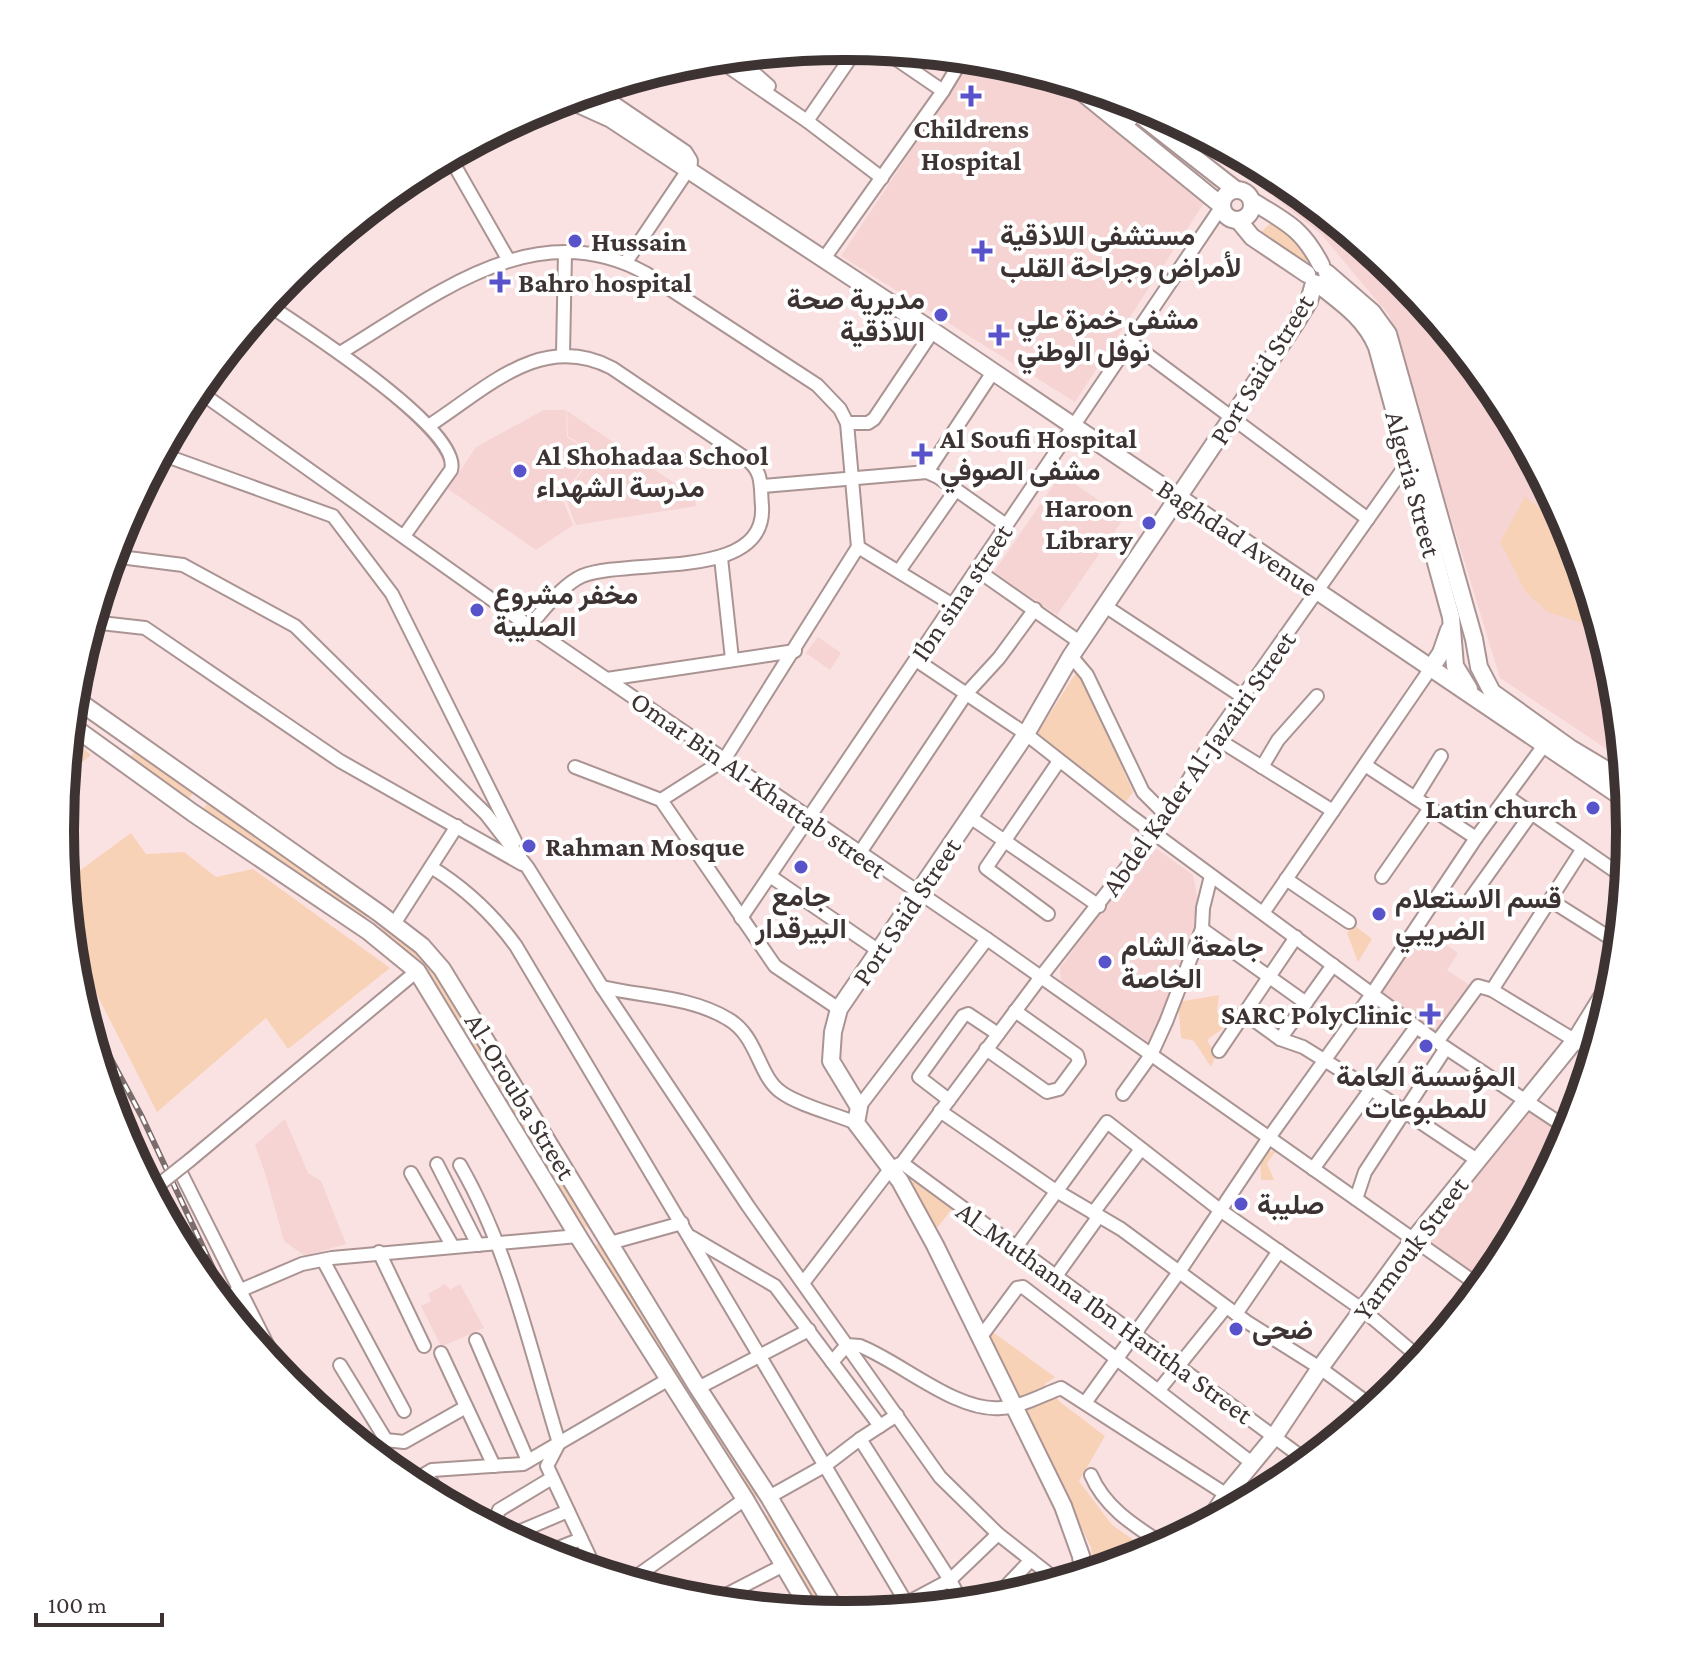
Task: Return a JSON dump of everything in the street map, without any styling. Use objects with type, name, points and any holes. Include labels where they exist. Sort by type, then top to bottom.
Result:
[{"type":"main road","name":"Baghdad Avenue","points":[[604,99],[684,153],[689,161],[688,170]]},
{"type":"main road","points":[[1093,101],[1222,206],[1225,214],[1238,220],[1249,214],[1252,201]]},
{"type":"main road","name":"Baghdad Avenue","points":[[583,106],[611,119],[933,331],[1431,668],[1486,697],[1613,774]]},
{"type":"main road","points":[[1164,130],[1236,190],[1247,194],[1252,201],[1298,229],[1310,243],[1317,276]]},
{"type":"main road","points":[[1222,206],[1224,197],[1236,190]]},
{"type":"main road","name":"Algeria Street","points":[[1238,220],[1252,237],[1317,276],[1384,344],[1414,456],[1451,617],[1455,666],[1463,681],[1486,697]]},
{"type":"main road","name":"Port Said Street","points":[[1073,1566],[1056,1492],[935,1245],[900,1181],[896,1166],[877,1153],[857,1115],[831,1061],[833,1032],[839,1009],[1026,734],[1076,649],[1295,324],[1309,301],[1317,276]]},
{"type":"main road","name":"Algeria Street","points":[[1414,456],[1474,639],[1486,697]]},
{"type":"main road","points":[[1431,668],[1445,644],[1451,617]]},
{"type":"main road","name":"Baghdad Avenue","points":[[1486,697],[1545,744],[1614,792]]},
{"type":"main road","name":"Al-Orouba Street","points":[[85,706],[394,924],[422,946],[442,969],[830,1600]]},
{"type":"main road","points":[[91,739],[105,720]]},
{"type":"main road","name":"Al-Orouba Street","points":[[81,732],[193,813],[368,931],[417,971],[580,1239],[749,1505],[804,1599]]},
{"type":"main road","points":[[193,813],[208,793]]},
{"type":"main road","points":[[368,931],[379,913]]},
{"type":"main road","name":"Yarmouk Street","points":[[1221,1503],[1274,1437],[1414,1239],[1576,1039],[1594,1010]]},
{"type":"main road","points":[[580,1239],[600,1227]]},
{"type":"main road","points":[[1056,1492],[1082,1563]]},
{"type":"main road","points":[[749,1505],[769,1497]]},
{"type":"street","points":[[807,121],[849,60]]},
{"type":"street","points":[[901,63],[943,91]]},
{"type":"street","points":[[747,67],[807,121]]},
{"type":"street","points":[[732,69],[882,178]]},
{"type":"street","points":[[823,260],[957,69]]},
{"type":"street","points":[[1125,127],[1134,117]]},
{"type":"street","points":[[455,166],[508,259]]},
{"type":"street","points":[[626,262],[688,170]]},
{"type":"street","name":"Ibn sina street","points":[[741,918],[1222,206]]},
{"type":"street","points":[[563,354],[565,253]]},
{"type":"street","points":[[340,353],[452,286],[508,259],[565,253],[626,262],[817,385],[840,409],[847,423],[858,547],[724,760],[661,800]]},
{"type":"street","points":[[277,311],[340,353],[430,425],[450,456],[452,467],[404,536]]},
{"type":"street","points":[[847,423],[868,423],[874,419],[933,331]]},
{"type":"street","points":[[1129,341],[1368,519]]},
{"type":"street","points":[[430,425],[517,368],[547,356],[563,354],[593,359],[633,382],[752,463],[759,472],[763,486],[760,530],[739,551],[721,558],[585,575],[574,580],[529,626]]},
{"type":"street","points":[[927,472],[993,372]]},
{"type":"street","name":"Omar Bin Al-Khattab street","points":[[207,397],[529,626],[987,939],[1471,1280]]},
{"type":"street","name":"Abdel Kader Al-Jazairi Street","points":[[803,1283],[949,1100],[1167,816],[1214,737],[1414,456]]},
{"type":"street","points":[[171,458],[333,516],[392,594],[528,868],[602,987],[803,1283],[940,1477],[998,1534],[1048,1574]]},
{"type":"street","points":[[763,486],[927,472],[1006,525]]},
{"type":"street","points":[[899,571],[955,491]]},
{"type":"street","points":[[333,516],[347,495]]},
{"type":"street","points":[[858,547],[953,605]]},
{"type":"street","points":[[125,558],[183,565],[295,626],[486,814],[528,868]]},
{"type":"street","points":[[721,558],[732,659]]},
{"type":"street","points":[[977,570],[1035,609],[1076,649],[1143,792],[1167,816]]},
{"type":"street","points":[[1105,606],[1243,697]]},
{"type":"street","points":[[859,854],[966,694],[999,658],[1035,609]]},
{"type":"street","points":[[103,623],[145,628],[340,761],[528,868]]},
{"type":"street","points":[[607,679],[795,651]]},
{"type":"street","points":[[916,660],[1026,734],[1153,833],[1416,1027],[1558,1122]]},
{"type":"street","points":[[1263,913],[1431,668]]},
{"type":"street","points":[[1262,767],[1278,740],[1317,696]]},
{"type":"street","points":[[1214,737],[1333,811]]},
{"type":"street","points":[[1085,1403],[1325,1062],[1476,838],[1545,744]]},
{"type":"street","points":[[1415,798],[1441,756]]},
{"type":"street","points":[[1048,914],[987,869],[1059,761]]},
{"type":"street","points":[[1365,765],[1476,838]]},
{"type":"street","points":[[575,767],[661,800],[775,966],[839,1009]]},
{"type":"street","points":[[1128,814],[1143,792]]},
{"type":"street","points":[[1508,797],[1614,871]]},
{"type":"street","points":[[1382,877],[1430,808]]},
{"type":"street","points":[[1471,898],[1531,814]]},
{"type":"street","points":[[970,817],[1099,906]]},
{"type":"street","points":[[394,924],[457,826]]},
{"type":"street","points":[[1492,990],[1582,850]]},
{"type":"street","points":[[431,867],[484,907],[516,946],[903,1598]]},
{"type":"street","points":[[770,876],[879,951]]},
{"type":"street","points":[[1123,1094],[1151,1055],[1202,929],[1203,908],[1211,876]]},
{"type":"street","points":[[1286,879],[1349,922]]},
{"type":"street","points":[[1550,900],[1608,937]]},
{"type":"street","points":[[1202,929],[1306,1003]]},
{"type":"street","points":[[1219,1051],[1296,937]]},
{"type":"street","points":[[602,987],[634,995],[671,998],[728,1019],[745,1032],[780,1092],[857,1115],[987,939]]},
{"type":"street","points":[[1280,1039],[1333,965]]},
{"type":"street","points":[[161,1183],[417,971]]},
{"type":"street","points":[[1356,1199],[1365,1172],[1405,1111],[1475,988],[1483,986],[1492,990],[1585,1045]]},
{"type":"street","points":[[986,1049],[1047,1092],[1059,1089],[1079,1062],[1077,1055],[1015,1011]]},
{"type":"street","points":[[1244,1013],[1280,1039],[1303,1047],[1371,1089],[1477,1160]]},
{"type":"street","points":[[949,1100],[920,1080],[920,1076],[963,1016],[970,1015],[998,1034]]},
{"type":"street","points":[[1313,1169],[1416,1027]]},
{"type":"street","points":[[940,1111],[1056,1191],[1096,1214],[1364,1400]]},
{"type":"street","points":[[1016,1247],[1105,1122],[1220,1210],[1363,1310],[1411,1353]]},
{"type":"street","points":[[1056,1276],[1141,1149]]},
{"type":"street","points":[[184,1164],[262,1334]]},
{"type":"street","points":[[437,1164],[478,1245]]},
{"type":"street","points":[[460,1165],[476,1192],[498,1244],[559,1443],[547,1466],[590,1557]]},
{"type":"street","name":"Al_Muthanna Ibn Haritha Street","points":[[896,1166],[1016,1247],[1297,1454]]},
{"type":"street","points":[[411,1173],[453,1247]]},
{"type":"street","points":[[610,1243],[682,1223]]},
{"type":"street","points":[[689,1235],[775,1286],[880,1426]]},
{"type":"street","points":[[230,1295],[302,1264],[323,1260],[379,1252],[580,1239]]},
{"type":"street","points":[[1159,1390],[1279,1251]]},
{"type":"street","points":[[379,1252],[424,1346]]},
{"type":"street","points":[[323,1260],[404,1411]]},
{"type":"street","points":[[980,1338],[1016,1289],[1021,1287],[1252,1463]]},
{"type":"street","points":[[698,1388],[809,1330]]},
{"type":"street","points":[[476,1340],[528,1461]]},
{"type":"street","points":[[832,1362],[847,1345]]},
{"type":"street","points":[[847,1345],[864,1348],[920,1380],[990,1408],[1014,1406],[1061,1388],[1231,1497]]},
{"type":"street","points":[[441,1353],[494,1466]]},
{"type":"street","points":[[340,1365],[386,1440],[404,1442],[466,1407]]},
{"type":"street","points":[[429,1479],[426,1474],[432,1470],[523,1464],[669,1379]]},
{"type":"street","points":[[769,1497],[826,1465],[897,1415]]},
{"type":"street","points":[[860,1439],[956,1592]]},
{"type":"street","points":[[1091,1475],[1098,1491],[1113,1508],[1152,1537]]},
{"type":"street","points":[[496,1518],[499,1510],[552,1478]]},
{"type":"street","points":[[642,1574],[749,1505]]},
{"type":"street","points":[[523,1530],[568,1511]]},
{"type":"street","points":[[924,1596],[950,1580],[998,1534]]},
{"type":"street","points":[[562,1547],[581,1539]]},
{"type":"street","points":[[1009,1583],[1031,1560]]},
{"type":"street","points":[[732,1592],[784,1565]]},
{"type":"shaded area","points":[[965,70],[1067,93],[1204,203],[1075,402],[841,256]]},
{"type":"shaded area","points":[[1230,163],[1314,219],[1353,251],[1424,322],[1486,402],[1536,490],[1575,583],[1601,680],[1611,752],[1500,678],[1389,315],[1321,234]]},
{"type":"shaded area","points":[[1272,222],[1304,243],[1310,259],[1303,263],[1260,233]]},
{"type":"shaded area","name":"Al Shohadaa School مدرسة الشهداء","points":[[544,410],[566,410],[567,437],[592,454],[562,498],[573,525],[536,550],[448,489],[476,447]]},
{"type":"shaded area","points":[[567,411],[695,497],[696,506],[576,525],[565,497],[594,453],[568,436]]},
{"type":"shaded area","points":[[1061,474],[1124,518],[1057,615],[994,572]]},
{"type":"shaded area","points":[[1525,497],[1547,513],[1575,583],[1587,625],[1548,612],[1526,592],[1500,542]]},
{"type":"shaded area","points":[[818,637],[841,653],[830,670],[806,653]]},
{"type":"shaded area","points":[[1075,674],[1083,679],[1133,792],[1125,803],[1036,736]]},
{"type":"shaded area","points":[[79,746],[91,755],[77,766]]},
{"type":"shaded area","points":[[134,752],[193,793],[188,799],[130,758]]},
{"type":"shaded area","points":[[208,803],[366,911],[366,917],[363,919],[203,809]]},
{"type":"shaded area","points":[[131,833],[146,854],[184,852],[216,877],[253,869],[390,968],[288,1049],[266,1018],[157,1112],[89,978],[76,873]]},
{"type":"shaded area","points":[[1157,849],[1193,875],[1198,900],[1194,933],[1179,978],[1150,1043],[1061,982],[1060,968],[1145,851]]},
{"type":"shaded area","points":[[385,924],[412,945],[442,980],[591,1226],[589,1229],[584,1226],[428,972],[381,931],[380,925]]},
{"type":"shaded area","points":[[1354,925],[1372,939],[1358,962],[1347,933]]},
{"type":"shaded area","points":[[1421,927],[1458,953],[1447,970],[1471,986],[1438,1036],[1376,993]]},
{"type":"shaded area","points":[[1219,995],[1217,1012],[1229,1024],[1207,1040],[1216,1055],[1211,1067],[1194,1041],[1181,1038],[1178,1002]]},
{"type":"shaded area","points":[[1532,1109],[1557,1125],[1512,1216],[1471,1279],[1422,1243]]},
{"type":"shaded area","points":[[285,1119],[308,1173],[321,1181],[346,1244],[305,1256],[284,1241],[255,1145]]},
{"type":"shaded area","points":[[1278,1148],[1267,1163],[1274,1180],[1261,1180],[1260,1157]]},
{"type":"shaded area","points":[[912,1182],[952,1209],[933,1233],[911,1185]]},
{"type":"shaded area","points":[[601,1241],[757,1496],[752,1502],[597,1248]]},
{"type":"shaded area","points":[[445,1284],[450,1290],[460,1284],[484,1328],[438,1348],[441,1346],[421,1306],[431,1301],[428,1294]]},
{"type":"shaded area","points":[[990,1330],[1055,1377],[1045,1384],[1060,1402],[1105,1436],[1079,1481],[1112,1525],[1138,1543],[1093,1560],[1091,1547],[985,1337]]},
{"type":"shaded area","points":[[764,1517],[770,1517],[821,1600],[812,1600]]},
{"type":"railway","points":[[108,1053],[142,1117],[217,1277]]},
{"type":"place","name":"Childrens Hospital","points":[[971,96]]},
{"type":"place","name":"Hussain","points":[[575,241]]},
{"type":"place","name":"مستشفى اللاذقية لأمراض وجراحة القلب","points":[[982,251]]},
{"type":"place","name":"Bahro hospital","points":[[500,282]]},
{"type":"place","name":"مديرية صحة اللاذقية","points":[[941,315]]},
{"type":"place","name":"مشفى خمزة علي نوفل الوطني","points":[[999,335]]},
{"type":"place","name":"Al Soufi Hospital مشفى الصوفي","points":[[922,454]]},
{"type":"place","name":"Al Shohadaa School مدرسة الشهداء","points":[[520,471]]},
{"type":"place","name":"Haroon Library","points":[[1149,523]]},
{"type":"place","name":"مخفر مشروع الصليبة","points":[[477,610]]},
{"type":"place","name":"Latin church","points":[[1593,808]]},
{"type":"place","name":"Rahman Mosque","points":[[529,846]]},
{"type":"place","name":"جامع البيرقدار","points":[[801,867]]},
{"type":"place","name":"قسم الاستعلام الضريبي","points":[[1379,914]]},
{"type":"place","name":"جامعة الشام الخاصة","points":[[1105,962]]},
{"type":"place","name":"SARC PolyClinic","points":[[1430,1014]]},
{"type":"place","name":"المؤسسة العامة للمطبوعات","points":[[1426,1046]]},
{"type":"place","name":"صليبة","points":[[1241,1204]]},
{"type":"place","name":"ضحى","points":[[1236,1329]]}]
